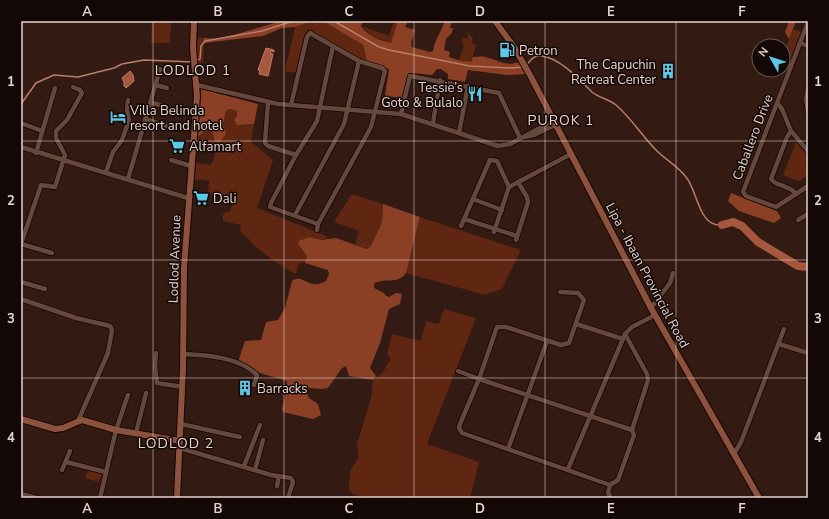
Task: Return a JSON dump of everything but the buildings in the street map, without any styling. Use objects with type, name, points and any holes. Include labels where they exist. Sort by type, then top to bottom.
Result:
[{"type":"main road","name":"Lodlod Avenue","points":[[176,498],[183,387],[184,268],[197,85],[194,57],[194,21]]},
{"type":"main road","name":"Lipa - Ibaan Provincial Road","points":[[495,21],[522,60],[651,308],[759,498]]},
{"type":"main road","points":[[21,419],[56,429],[63,428],[78,421],[96,423],[116,430],[180,441]]},
{"type":"street","name":"Caballero Drive","points":[[796,194],[776,207],[744,194],[808,22]]},
{"type":"street","points":[[291,105],[308,35],[311,34],[359,61],[382,68],[385,72],[375,111],[364,142],[318,224],[317,230]]},
{"type":"street","points":[[800,43],[808,46]]},
{"type":"street","points":[[318,224],[270,207],[296,155],[317,121],[333,46]]},
{"type":"street","points":[[295,215],[344,124],[359,61]]},
{"type":"street","points":[[128,179],[160,70]]},
{"type":"street","points":[[401,114],[410,76],[440,80],[499,93],[520,138]]},
{"type":"street","points":[[433,123],[440,80]]},
{"type":"street","points":[[156,85],[167,88]]},
{"type":"street","points":[[197,85],[268,102],[401,114],[433,123],[498,146],[510,144],[520,138],[534,135],[554,123]]},
{"type":"street","points":[[459,133],[468,86]]},
{"type":"street","points":[[52,253],[21,244],[41,185],[56,187],[64,160],[64,152],[56,133],[58,128],[67,120],[81,95],[80,90],[73,87]]},
{"type":"street","points":[[36,153],[55,88]]},
{"type":"street","points":[[808,89],[806,103],[808,111]]},
{"type":"street","points":[[106,172],[112,154],[122,140],[129,120],[127,110],[128,100]]},
{"type":"street","points":[[150,102],[163,106]]},
{"type":"street","points":[[268,102],[265,143],[268,146],[296,155]]},
{"type":"street","points":[[778,104],[782,109],[791,131],[808,151]]},
{"type":"street","points":[[146,119],[167,126]]},
{"type":"street","points":[[21,123],[42,131]]},
{"type":"street","points":[[791,131],[786,137],[771,179],[774,182],[792,189],[796,194],[808,186]]},
{"type":"street","points":[[21,147],[36,153],[106,172],[188,198]]},
{"type":"street","points":[[509,187],[571,154]]},
{"type":"street","points":[[462,226],[492,159],[497,161],[509,187],[495,231]]},
{"type":"street","points":[[171,160],[191,166]]},
{"type":"street","points":[[464,219],[516,238],[528,202],[527,197],[518,182]]},
{"type":"street","points":[[473,199],[502,210]]},
{"type":"street","points":[[798,220],[808,214]]},
{"type":"street","points":[[651,308],[670,283],[672,273]]},
{"type":"street","points":[[21,282],[45,289]]},
{"type":"street","points":[[560,292],[573,292],[583,298],[571,340],[567,344],[563,345],[506,327],[497,327],[479,379],[460,424],[460,431],[464,434],[568,469],[610,485]]},
{"type":"street","points":[[21,299],[76,318],[110,326],[112,330],[108,353],[78,421]]},
{"type":"street","points":[[568,469],[624,336],[632,327],[655,315]]},
{"type":"street","points":[[576,324],[624,336],[648,378],[632,430],[634,435],[618,480],[610,485],[608,492],[610,498]]},
{"type":"street","points":[[734,454],[741,442],[784,329]]},
{"type":"street","points":[[508,449],[547,341]]},
{"type":"street","points":[[779,344],[808,352]]},
{"type":"street","points":[[156,353],[155,366],[157,383],[183,387]]},
{"type":"street","points":[[183,354],[212,356],[248,368],[257,375],[254,385]]},
{"type":"street","points":[[458,371],[632,430]]},
{"type":"street","points":[[136,433],[146,393]]},
{"type":"street","points":[[100,498],[116,430],[128,395]]},
{"type":"street","points":[[181,424],[240,437]]},
{"type":"street","points":[[244,466],[260,425]]},
{"type":"street","points":[[256,470],[263,440]]},
{"type":"street","points":[[180,448],[292,480],[288,498]]},
{"type":"street","points":[[62,470],[70,451]]},
{"type":"street","points":[[66,462],[106,472]]},
{"type":"street","points":[[277,486],[279,476]]},
{"type":"street","points":[[22,496],[37,498]]},
{"type":"shaded area","points":[[152,21],[171,21],[170,43],[151,43]]},
{"type":"shaded area","points":[[282,21],[312,21],[295,27],[282,28],[263,36],[204,43],[204,38],[219,39]]},
{"type":"shaded area","points":[[312,21],[323,21],[363,45],[366,58],[370,62],[368,64],[308,29],[304,36],[296,73],[285,71],[295,27]]},
{"type":"shaded area","points":[[323,21],[363,21],[361,26],[370,35],[391,43],[398,21],[408,21],[405,27],[415,30],[411,43],[412,47],[430,52],[433,51],[445,21],[452,21],[450,28],[453,28],[453,30],[446,39],[444,50],[450,52],[449,57],[471,62],[473,57],[485,57],[510,64],[519,62],[525,74],[507,75],[468,70],[465,82],[448,79],[448,74],[441,69],[437,69],[432,75],[412,73],[407,77],[403,98],[385,96],[389,69],[367,61],[363,45]]},
{"type":"shaded area","points":[[394,21],[398,21],[391,43],[372,36],[361,26],[389,36]]},
{"type":"shaded area","points":[[789,21],[796,21],[789,38],[785,32]]},
{"type":"shaded area","points":[[793,29],[801,32],[791,58],[791,38],[790,38]]},
{"type":"shaded area","points":[[467,32],[473,38],[471,43],[476,45],[471,62],[459,60],[464,45],[461,42],[463,38],[468,38]]},
{"type":"shaded area","points":[[198,38],[204,38],[203,62],[198,64],[196,51]]},
{"type":"shaded area","points":[[266,48],[274,50],[274,52],[271,51],[270,53],[273,54],[268,76],[259,74],[260,70],[258,70]]},
{"type":"shaded area","points":[[130,71],[133,75],[134,81],[126,88],[122,78]]},
{"type":"shaded area","points":[[201,89],[258,104],[254,124],[237,125],[234,119],[237,117],[237,111],[230,109],[226,111],[223,125],[226,134],[220,142],[215,143],[213,133],[210,130],[206,130],[198,137]]},
{"type":"shaded area","points":[[231,109],[237,111],[237,125],[254,124],[251,142],[273,160],[257,208],[326,236],[327,238],[321,240],[309,237],[298,244],[307,256],[305,263],[299,263],[296,274],[275,262],[256,247],[245,235],[240,232],[241,225],[223,221],[223,214],[230,212],[233,203],[224,201],[223,196],[208,194],[209,181],[193,179],[194,163],[211,165],[214,158],[215,146],[197,144],[198,137],[206,130],[210,130],[213,133],[223,126],[226,111]]},
{"type":"shaded area","points":[[796,142],[808,155],[808,162],[805,164],[808,168],[808,175],[799,181],[783,175]]},
{"type":"shaded area","points":[[731,193],[777,211],[781,218],[774,223],[739,211],[728,201]]},
{"type":"shaded area","points":[[352,194],[383,204],[382,222],[371,246],[367,249],[355,244],[359,231],[334,222]]},
{"type":"shaded area","points":[[383,204],[420,217],[406,273],[399,279],[382,281],[374,284],[374,288],[389,297],[396,293],[402,294],[400,304],[389,309],[380,343],[370,368],[376,376],[373,380],[349,376],[346,366],[342,368],[328,388],[309,388],[306,391],[309,398],[318,404],[321,415],[313,419],[283,412],[282,409],[287,390],[287,381],[260,373],[238,362],[245,341],[261,340],[266,322],[278,320],[285,308],[292,281],[295,279],[301,279],[314,284],[319,284],[326,281],[329,274],[328,270],[305,263],[307,256],[298,244],[299,241],[309,237],[321,240],[336,238],[367,249],[371,246],[382,222]]},
{"type":"shaded area","points":[[420,217],[521,250],[502,289],[485,295],[406,273]]},
{"type":"shaded area","points":[[444,309],[476,318],[427,444],[479,462],[470,498],[366,498],[353,494],[349,490],[350,471],[358,458],[357,444],[371,398],[373,380],[384,371],[387,364],[391,360],[387,355],[392,334],[421,341],[426,321],[439,324]]},
{"type":"shaded area","points":[[88,470],[102,474],[99,482],[85,478]]},
{"type":"waterway","points":[[197,61],[200,59],[201,46],[205,41],[262,31],[293,21]]},
{"type":"waterway","points":[[334,21],[379,47],[389,50],[470,66],[512,68],[523,67]]},
{"type":"waterway","points":[[526,65],[534,57],[538,56],[548,57],[555,60],[582,81],[592,92],[616,105],[657,151],[686,177],[703,214],[708,220],[714,224],[722,225]]},
{"type":"waterway","points":[[21,104],[36,83],[54,75],[78,77],[114,68],[122,64],[144,60],[193,62]]},
{"type":"waterway","points":[[722,225],[733,222],[742,226],[758,242],[798,266],[808,267]]},
{"type":"place","name":"Petron","points":[[507,50]]},
{"type":"place","name":"The Capuchin Retreat Center","points":[[668,71]]},
{"type":"place","name":"Tessie’s Goto & Bulalo","points":[[475,94]]},
{"type":"place","name":"Villa Belinda resort and hotel","points":[[118,117]]},
{"type":"place","name":"Alfamart","points":[[177,146]]},
{"type":"place","name":"Dali","points":[[201,198]]},
{"type":"place","name":"Barracks","points":[[245,388]]},
{"type":"district","name":"LODLOD 1","points":[[193,70]]},
{"type":"district","name":"PUROK 1","points":[[561,120]]},
{"type":"district","name":"LODLOD 2","points":[[176,443]]}]
